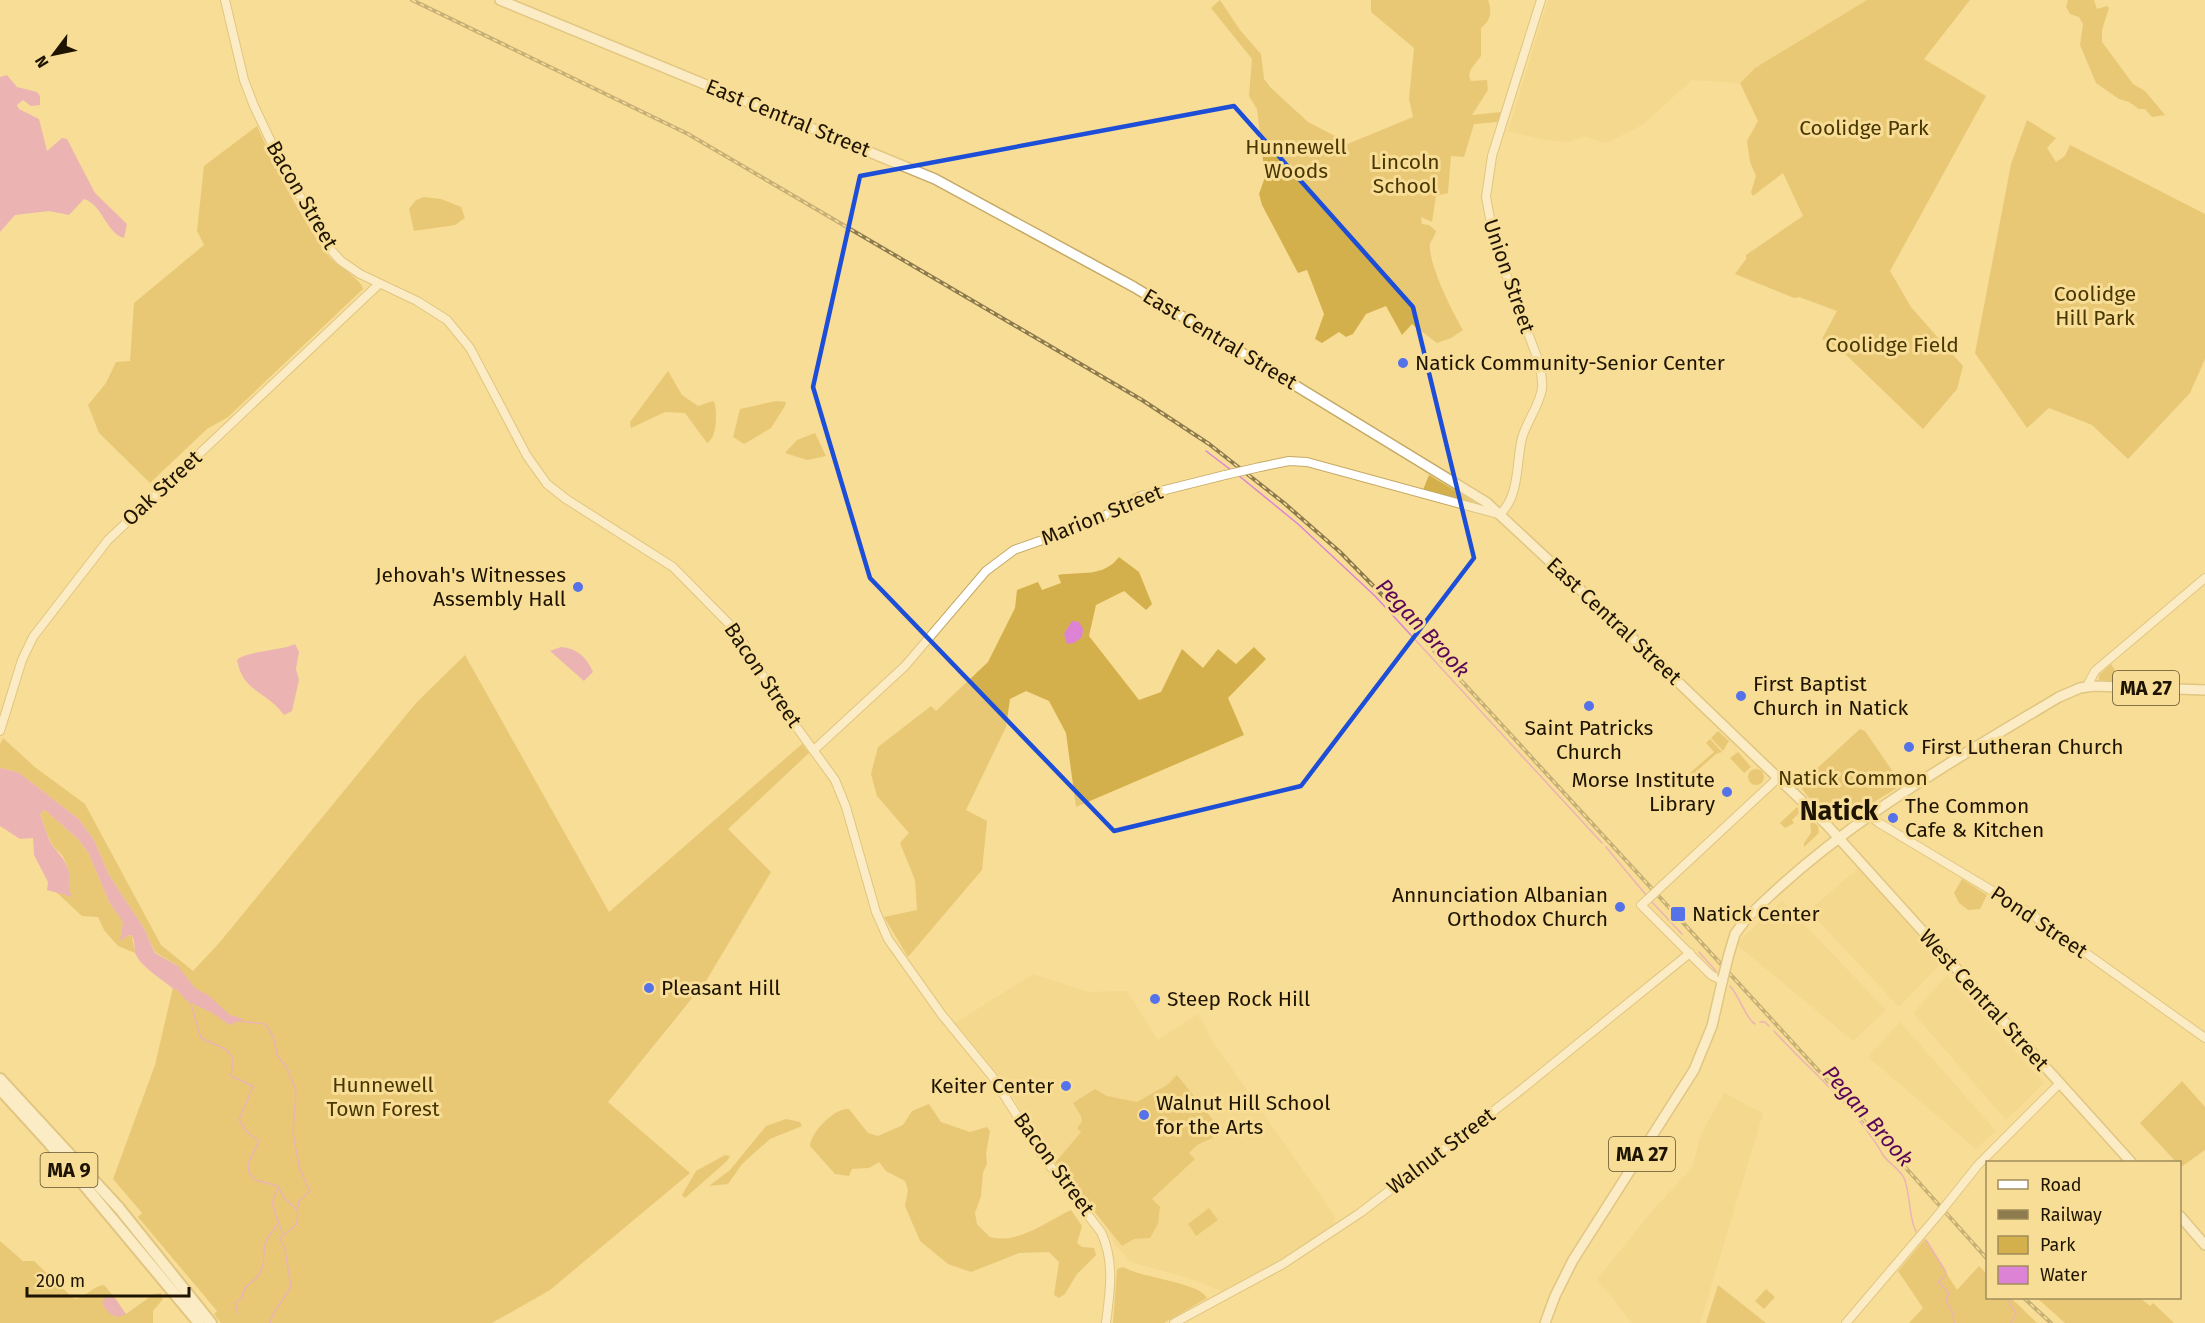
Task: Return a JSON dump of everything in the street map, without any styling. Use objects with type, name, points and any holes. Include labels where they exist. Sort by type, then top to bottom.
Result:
[{"type":"highway","name":"MA 9","points":[[0,1079],[77,1160],[125,1215],[211,1323]]},
{"type":"highway","name":"MA 9","points":[[0,1089],[30,1120],[199,1323]]},
{"type":"highway","points":[[68,1168],[77,1160]]},
{"type":"main road","name":"East Central Street","points":[[500,0],[946,185],[1134,287],[1477,497],[1500,514],[1779,777],[1838,837]]},
{"type":"main road","name":"MA 27","points":[[1545,1323],[1558,1288],[1573,1260],[1694,1070],[1712,1026],[1728,954],[1737,931],[1749,916],[1838,837],[1869,815],[2059,697],[2087,686],[2205,690]]},
{"type":"main road","name":"West Central Street","points":[[1838,837],[2130,1161]]},
{"type":"main road","points":[[2181,1217],[2205,1245]]},
{"type":"street","name":"Bacon Street","points":[[225,0],[247,89],[287,174],[336,256],[360,274],[426,305],[454,327],[470,348],[527,456],[542,477],[566,499],[664,560],[699,591],[737,632],[779,703],[814,749],[839,789],[876,912],[888,939],[949,1024],[992,1076],[1044,1158],[1101,1232],[1110,1269],[1106,1323]]},
{"type":"street","name":"Union Street","points":[[1500,514],[1512,497],[1522,438],[1540,395],[1542,384],[1537,357],[1492,232],[1486,188],[1492,156],[1541,0]]},
{"type":"street","name":"Oak Street","points":[[0,730],[22,660],[33,637],[108,540],[379,284]]},
{"type":"street","name":"Marion Street","points":[[814,749],[905,666],[986,571],[1002,557],[1091,523],[1141,496],[1260,467],[1295,461],[1314,464],[1500,514]]},
{"type":"street","points":[[2087,686],[2095,672],[2205,578]]},
{"type":"street","points":[[1723,980],[1713,977],[1641,905],[1779,777]]},
{"type":"street","name":"Pond Street","points":[[1869,815],[1879,824],[2031,914],[2205,1038]]},
{"type":"street","name":"Walnut Street","points":[[1174,1323],[1282,1264],[1353,1217],[1517,1093],[1690,953]]},
{"type":"street","points":[[1846,1323],[1978,1165],[2060,1083]]},
{"type":"highlighted area","points":[[1234,106],[1413,307],[1474,558],[1301,786],[1114,831],[870,578],[813,387],[860,176]]},
{"type":"shaded area","points":[[1548,0],[1867,0],[1755,68],[1740,83],[1692,80],[1642,125],[1606,143],[1585,137],[1567,142],[1544,140],[1508,131]]},
{"type":"shaded area","points":[[1859,867],[1943,961],[1899,1007],[1809,911]]},
{"type":"shaded area","points":[[1782,901],[1886,1010],[1853,1041],[1736,944]]},
{"type":"shaded area","name":"Walnut Hill School for the Arts","points":[[1033,974],[1088,992],[1127,991],[1158,1040],[1198,1014],[1214,1043],[1335,1216],[1335,1224],[1280,1260],[1223,1292],[1195,1280],[1131,1262],[1116,1246],[1103,1221],[1049,1154],[997,1073],[955,1023]]},
{"type":"shaded area","points":[[1947,975],[2044,1083],[2006,1120],[1913,1013]]},
{"type":"shaded area","points":[[1900,1022],[1996,1131],[1976,1149],[1868,1057]]},
{"type":"shaded area","points":[[1724,1093],[1763,1113],[1700,1323],[1632,1323],[1597,1279],[1653,1210],[1692,1168],[1701,1134]]},
{"type":"green space","points":[[1220,0],[1240,30],[1261,54],[1264,79],[1271,88],[1308,122],[1333,135],[1345,145],[1413,117],[1409,99],[1414,48],[1371,12],[1371,0],[1488,0],[1490,13],[1487,22],[1481,28],[1481,56],[1471,69],[1469,76],[1471,81],[1487,80],[1488,90],[1472,115],[1501,112],[1498,122],[1474,124],[1464,157],[1451,156],[1448,193],[1436,196],[1432,222],[1421,217],[1422,224],[1429,225],[1436,231],[1430,244],[1430,253],[1437,276],[1463,330],[1437,343],[1412,324],[1402,335],[1386,306],[1366,314],[1353,334],[1346,337],[1339,332],[1322,343],[1315,339],[1324,314],[1307,270],[1298,273],[1262,205],[1259,194],[1265,177],[1257,109],[1249,96],[1252,59],[1211,8]]},
{"type":"green space","name":"Coolidge Park","points":[[1867,0],[1970,0],[1924,59],[1986,96],[1890,271],[1911,307],[1963,366],[1957,389],[1923,429],[1842,351],[1822,339],[1837,311],[1799,297],[1794,298],[1735,274],[1746,259],[1746,255],[1803,216],[1783,173],[1753,196],[1751,192],[1756,176],[1750,162],[1747,141],[1758,121],[1740,83],[1755,68]]},
{"type":"green space","points":[[2068,0],[2094,0],[2097,9],[2107,6],[2109,8],[2102,30],[2102,42],[2133,84],[2145,91],[2165,115],[2152,117],[2145,109],[2139,109],[2119,99],[2096,83],[2080,45],[2083,24],[2079,17],[2070,14],[2066,7]]},
{"type":"green space","name":"Coolidge Hill Park","points":[[2027,120],[2056,138],[2047,148],[2056,162],[2065,156],[2070,145],[2205,214],[2205,359],[2190,393],[2128,459],[2092,425],[2049,408],[2027,428],[1975,353],[2011,164]]},
{"type":"green space","points":[[257,126],[307,224],[327,254],[358,280],[363,289],[228,417],[207,429],[150,483],[99,433],[88,405],[106,383],[116,362],[130,361],[134,303],[204,245],[197,231],[204,166]]},
{"type":"green space","points":[[424,197],[441,199],[461,207],[465,218],[455,225],[414,231],[409,209],[416,200]]},
{"type":"green space","points":[[668,371],[682,395],[698,406],[713,401],[715,404],[716,420],[713,436],[707,443],[685,413],[665,412],[631,428],[630,422]]},
{"type":"green space","points":[[776,401],[786,402],[771,428],[744,444],[733,437],[740,409]]},
{"type":"green space","points":[[815,433],[826,456],[807,460],[785,453],[797,440]]},
{"type":"green space","points":[[1429,475],[1473,501],[1473,503],[1423,490]]},
{"type":"green space","points":[[1119,557],[1139,572],[1152,604],[1146,610],[1124,591],[1096,605],[1089,636],[1139,700],[1161,692],[1182,649],[1203,668],[1218,649],[1236,664],[1254,647],[1266,659],[1228,698],[1244,735],[1076,807],[1066,733],[1049,701],[1026,691],[1010,699],[1006,727],[966,810],[987,821],[982,870],[908,957],[884,917],[917,910],[915,880],[900,843],[909,833],[877,796],[871,774],[878,747],[931,706],[936,711],[988,662],[1015,608],[1017,590],[1038,582],[1042,590],[1061,583],[1058,575],[1099,571],[1113,564]]},
{"type":"green space","name":"Hunnewell Town Forest","points":[[465,655],[609,912],[802,744],[809,753],[728,829],[771,872],[706,981],[608,1102],[690,1173],[550,1290],[492,1323],[221,1323],[214,1314],[217,1311],[138,1217],[142,1213],[113,1179],[155,1065],[178,966],[155,952],[144,928],[109,875],[94,840],[79,819],[18,772],[0,768],[0,744],[3,738],[36,768],[85,804],[161,945],[193,971],[220,942],[416,703]]},
{"type":"green space","points":[[2111,664],[2123,682],[2099,680],[2099,675]]},
{"type":"green space","name":"Natick Common","points":[[1860,729],[1865,731],[1902,785],[1841,822],[1817,806],[1800,784]]},
{"type":"green space","points":[[1718,731],[1729,741],[1723,751],[1711,738]]},
{"type":"green space","points":[[1710,739],[1722,752],[1716,754],[1690,777],[1689,783],[1685,782],[1683,779],[1714,752],[1706,743]]},
{"type":"green space","points":[[1738,752],[1751,767],[1744,773],[1730,758]]},
{"type":"green space","points":[[1756,769],[1764,777],[1756,785],[1748,777]]},
{"type":"green space","points":[[1797,807],[1805,815],[1798,814],[1792,820],[1794,823],[1785,828],[1780,823]]},
{"type":"green space","points":[[45,810],[79,840],[89,854],[109,902],[123,921],[122,934],[132,936],[135,953],[118,946],[104,930],[98,917],[82,916],[55,891],[66,895],[69,875],[62,855],[52,845],[40,814]]},
{"type":"green space","points":[[1810,819],[1818,826],[1819,833],[1804,847],[1811,833]]},
{"type":"green space","points":[[1962,879],[1987,895],[1980,909],[1968,910],[1959,903],[1954,893]]},
{"type":"green space","points":[[1177,1075],[1213,1120],[1216,1126],[1213,1138],[1197,1145],[1189,1153],[1195,1159],[1152,1199],[1160,1207],[1158,1224],[1150,1238],[1134,1239],[1122,1246],[1055,1163],[1081,1132],[1077,1128],[1082,1122],[1081,1116],[1073,1103],[1095,1089],[1107,1096],[1137,1102],[1167,1085]]},
{"type":"green space","points":[[2182,1081],[2205,1107],[2205,1150],[2181,1167],[2181,1161],[2175,1161],[2140,1123]]},
{"type":"green space","points":[[929,1104],[941,1122],[970,1132],[987,1127],[990,1131],[986,1154],[987,1164],[983,1172],[981,1196],[975,1213],[977,1224],[990,1237],[1001,1239],[1022,1235],[1071,1210],[1082,1226],[1077,1243],[1082,1247],[1094,1248],[1096,1255],[1077,1274],[1065,1294],[1059,1298],[1054,1295],[1059,1262],[1049,1252],[1019,1253],[971,1272],[948,1264],[920,1241],[905,1206],[908,1190],[905,1181],[886,1171],[879,1162],[869,1168],[852,1169],[849,1176],[835,1174],[810,1146],[814,1134],[824,1122],[843,1109],[849,1109],[868,1133],[878,1136],[903,1125],[912,1111]]},
{"type":"green space","points":[[786,1119],[800,1122],[802,1126],[770,1139],[742,1164],[728,1184],[709,1186],[730,1170],[766,1126]]},
{"type":"green space","points":[[725,1155],[730,1156],[727,1161],[685,1198],[682,1195],[696,1171]]},
{"type":"green space","points":[[1209,1208],[1218,1220],[1196,1236],[1188,1224]]},
{"type":"green space","points":[[1925,1239],[1957,1290],[1979,1266],[1986,1273],[1986,1299],[2012,1299],[2037,1323],[1909,1323],[1923,1308],[1898,1271]]},
{"type":"green space","points":[[0,1241],[23,1261],[34,1261],[74,1299],[104,1285],[115,1298],[108,1298],[126,1314],[154,1294],[161,1293],[163,1299],[153,1311],[153,1323],[0,1323]]},
{"type":"green space","points":[[1123,1267],[1193,1288],[1207,1298],[1164,1323],[1113,1323],[1117,1269]]},
{"type":"green space","points":[[1718,1285],[1766,1323],[1706,1323]]},
{"type":"green space","points":[[1766,1289],[1775,1297],[1764,1309],[1755,1301]]},
{"type":"green space","points":[[2038,1299],[2141,1299],[2150,1306],[2153,1303],[2174,1323],[2065,1323]]},
{"type":"water","points":[[7,75],[17,87],[37,92],[40,96],[40,105],[31,106],[23,100],[17,105],[19,109],[39,119],[47,151],[62,138],[67,139],[95,193],[127,224],[124,238],[113,231],[96,207],[84,199],[69,215],[49,211],[15,215],[0,232],[0,77]]},
{"type":"water","points":[[1072,621],[1079,622],[1083,629],[1082,637],[1074,643],[1067,644],[1064,634]]},
{"type":"water","points":[[295,644],[299,652],[296,669],[299,680],[292,711],[284,715],[244,679],[237,660],[247,655]]},
{"type":"water","points":[[561,647],[576,651],[588,662],[593,672],[584,681],[550,651]]},
{"type":"water","points":[[0,768],[18,772],[79,819],[94,840],[109,875],[144,928],[155,953],[178,966],[195,988],[208,995],[230,1015],[244,1019],[229,1025],[214,1014],[187,1001],[176,989],[176,991],[139,960],[132,936],[129,935],[120,941],[123,922],[109,902],[89,854],[79,840],[45,810],[40,814],[51,843],[67,865],[69,889],[73,897],[47,890],[48,882],[34,855],[33,838],[20,839],[0,826]]},
{"type":"water","points":[[106,1296],[115,1298],[126,1314],[118,1317],[110,1314],[102,1304]]},
{"type":"waterway","name":"Pegan Brook","points":[[1206,451],[1231,470]]},
{"type":"waterway","name":"Pegan Brook","points":[[1238,475],[1298,524],[1375,596],[1602,843]]},
{"type":"waterway","name":"Pegan Brook","points":[[1606,847],[1646,895]]},
{"type":"waterway","name":"Pegan Brook","points":[[1651,901],[1682,934]]},
{"type":"waterway","name":"Pegan Brook","points":[[1699,952],[1716,971]]},
{"type":"waterway","name":"Pegan Brook","points":[[1730,986],[1755,1024]]},
{"type":"waterway","points":[[191,1004],[201,1038],[227,1050],[233,1059],[231,1076],[253,1086],[239,1120],[248,1133],[259,1141],[248,1164],[249,1173],[256,1180],[278,1186],[284,1198],[297,1210],[296,1225],[280,1238],[285,1250],[291,1287],[273,1314],[270,1323]]},
{"type":"waterway","points":[[239,1021],[265,1024],[274,1038],[277,1055],[287,1068],[296,1091],[293,1134],[300,1170],[310,1191],[299,1201],[297,1210]]},
{"type":"waterway","name":"Pegan Brook","points":[[1760,1022],[1765,1022],[1769,1026]]},
{"type":"waterway","name":"Pegan Brook","points":[[1774,1031],[1847,1106],[1885,1158],[1902,1174],[1916,1232]]},
{"type":"waterway","points":[[278,1187],[272,1203],[282,1233]]},
{"type":"waterway","points":[[238,1313],[235,1303],[242,1298],[246,1287],[260,1272],[266,1241],[278,1224]]},
{"type":"waterway","name":"Pegan Brook","points":[[1926,1240],[1946,1272],[1945,1277],[1938,1282],[1949,1293],[1946,1300],[1953,1314],[1954,1323]]},
{"type":"waterway","points":[[2008,1299],[2016,1314],[2011,1323]]},
{"type":"railway","points":[[412,0],[688,134],[1142,400],[1209,444],[1284,503],[1340,552],[1391,604],[1840,1094],[1986,1258]]},
{"type":"railway","points":[[2025,1299],[2051,1323]]},
{"type":"place","name":"Natick Community-Senior Center","points":[[1403,363]]},
{"type":"place","name":"Jehovah's Witnesses Assembly Hall","points":[[578,587]]},
{"type":"place","name":"First Baptist Church in Natick","points":[[1741,696]]},
{"type":"place","name":"Saint Patricks Church","points":[[1589,706]]},
{"type":"place","name":"First Lutheran Church","points":[[1909,747]]},
{"type":"place","name":"Morse Institute Library","points":[[1727,792]]},
{"type":"place","name":"The Common Cafe & Kitchen","points":[[1893,818]]},
{"type":"place","name":"Annunciation Albanian Orthodox Church","points":[[1620,907]]},
{"type":"place","name":"Natick Center","points":[[1678,914]]},
{"type":"place","name":"Pleasant Hill","points":[[649,988]]},
{"type":"place","name":"Steep Rock Hill","points":[[1155,999]]},
{"type":"place","name":"Keiter Center","points":[[1066,1086]]},
{"type":"place","name":"Walnut Hill School for the Arts","points":[[1144,1115]]},
{"type":"district","name":"Natick","points":[[1839,811]]},
{"type":"park label","name":"Hunnewell Woods","points":[[1296,159]]},
{"type":"park label","name":"Lincoln School","points":[[1405,174]]},
{"type":"park label","name":"Coolidge Field","points":[[1892,345]]}]
